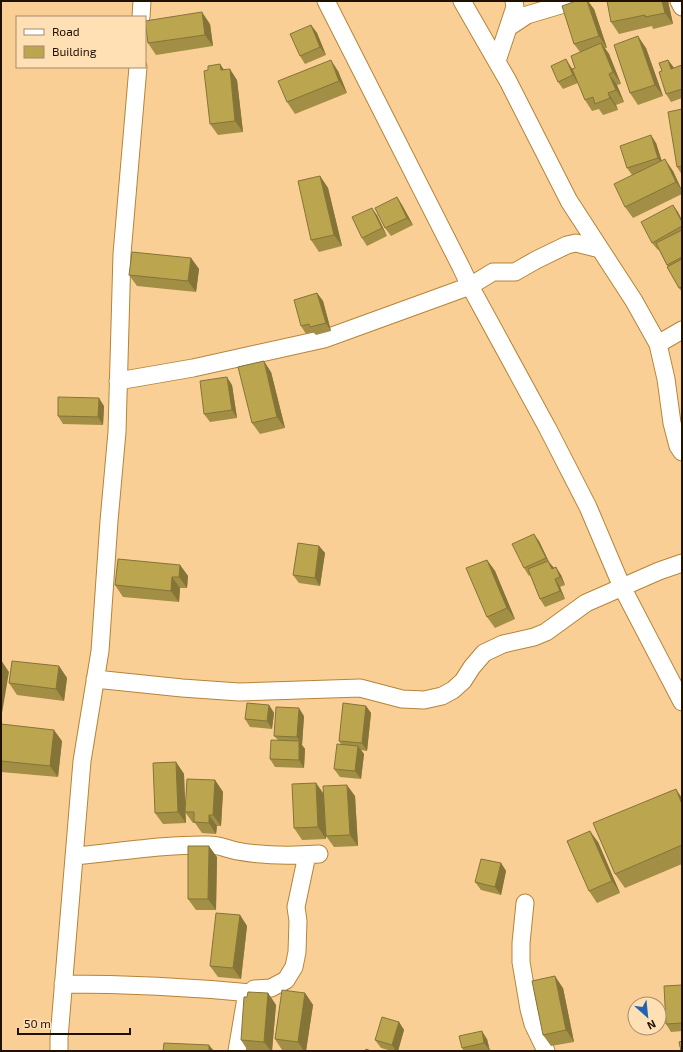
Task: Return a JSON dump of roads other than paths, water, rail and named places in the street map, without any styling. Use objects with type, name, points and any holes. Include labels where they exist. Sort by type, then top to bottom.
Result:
[{"type":"street","points":[[141,16],[142,1]]},
{"type":"street","points":[[326,1],[462,267],[470,286],[552,436],[588,507],[622,587],[682,702]]},
{"type":"street","points":[[462,1],[508,81],[569,201],[634,301],[658,344],[666,378],[672,423],[678,446],[682,452]]},
{"type":"street","points":[[497,61],[510,27],[515,7],[514,1]]},
{"type":"street","points":[[510,27],[527,15],[574,1]]},
{"type":"street","points":[[679,1],[682,7]]},
{"type":"street","points":[[59,1051],[63,984],[82,761],[100,651],[117,432],[122,254],[138,68]]},
{"type":"street","points":[[118,381],[193,368],[324,340],[470,286],[493,272],[516,272],[536,260],[567,245],[576,244],[600,249]]},
{"type":"street","points":[[658,344],[682,330]]},
{"type":"street","points":[[95,680],[239,692],[360,688],[402,699],[424,700],[442,696],[453,690],[463,681],[484,653],[503,644],[534,637],[546,632],[586,604],[659,571],[682,563]]},
{"type":"street","points":[[74,856],[161,847],[212,844],[237,851],[270,856],[297,856],[313,854],[296,906],[298,933],[294,967],[286,980],[271,988],[254,989],[246,998],[237,1051]]},
{"type":"street","points":[[525,903],[521,943],[521,962],[529,1010],[533,1024],[546,1051]]},
{"type":"street","points":[[63,984],[192,987],[250,993]]}]
